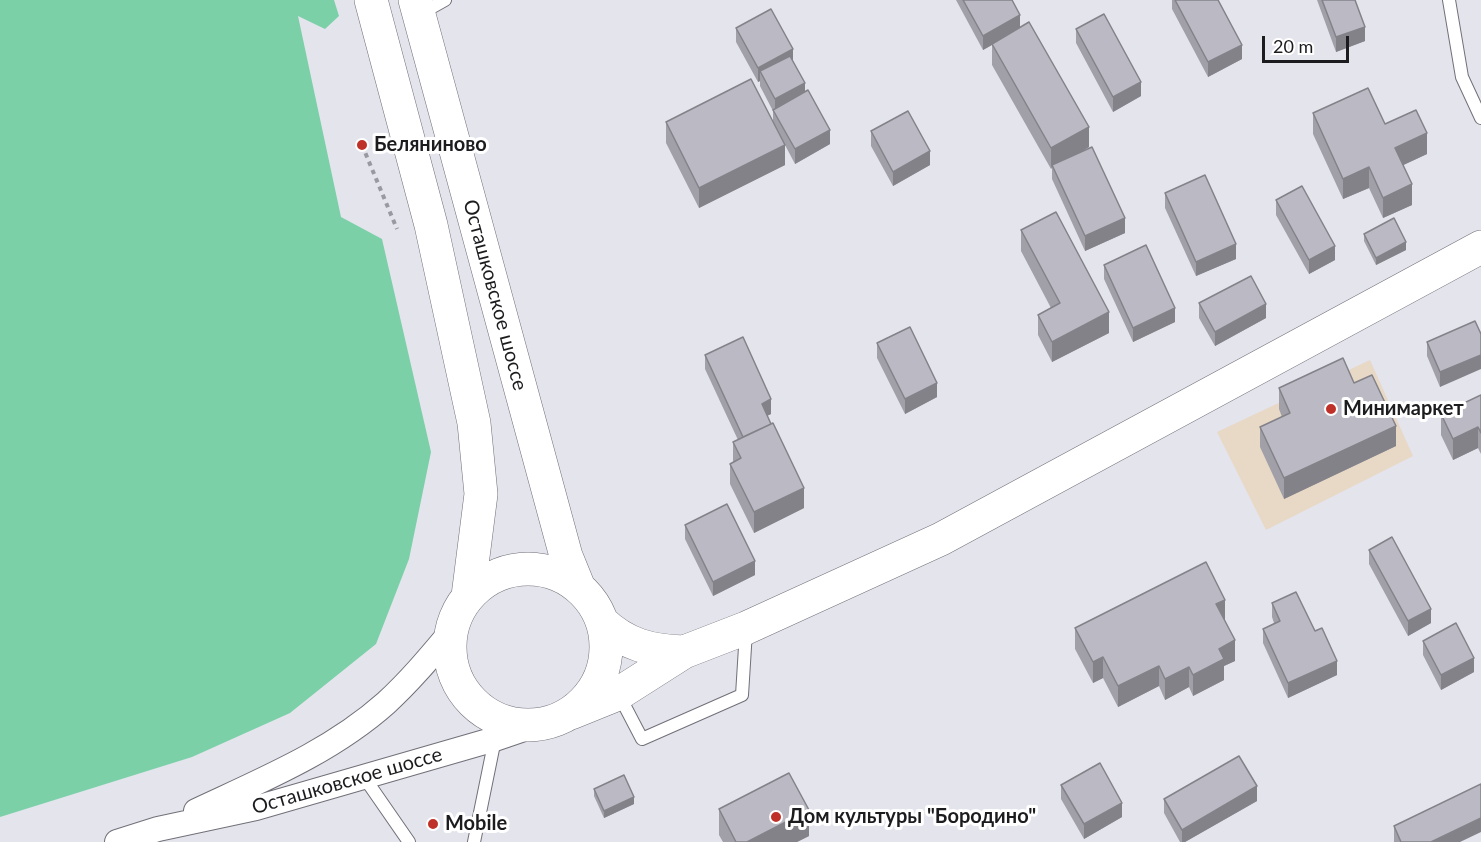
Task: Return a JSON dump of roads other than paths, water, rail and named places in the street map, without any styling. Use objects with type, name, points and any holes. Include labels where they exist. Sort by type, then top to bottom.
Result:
[{"type":"street","name":"Осташковское шоссе","points":[[371,0],[431,225],[474,423],[481,494],[468,596]]},
{"type":"street","name":"Осташковское шоссе","points":[[426,5],[566,556],[579,588]]},
{"type":"street","points":[[571,713],[618,694],[684,652],[746,628],[941,539],[1481,247]]},
{"type":"street","points":[[1447,265],[1481,261]]},
{"type":"street","name":"Осташковское шоссе","points":[[117,842],[158,829],[256,808],[553,722],[571,713],[587,699],[598,682],[604,663],[606,643],[602,622],[593,604],[579,588],[562,577],[543,571],[522,569],[502,573],[484,582],[468,596],[457,613],[451,632],[449,653],[453,673],[462,691],[476,707],[493,718],[512,724],[533,726]]},
{"type":"street","points":[[602,622],[614,634],[636,644],[657,651],[684,652]]},
{"type":"street","name":"Осташковское шоссе","points":[[158,829],[298,764],[343,735],[384,705],[415,675],[451,632]]},
{"type":"lane","points":[[1449,0],[1462,77],[1481,118]]},
{"type":"lane","points":[[618,694],[642,739],[742,695],[746,628]]},
{"type":"lane","points":[[474,842],[495,739]]},
{"type":"lane","points":[[364,777],[409,842]]},
{"type":"place","name":"Беляниново","points":[[362,145]]},
{"type":"place","name":"Минимаркет","points":[[1331,409]]},
{"type":"place","name":"Дом культуры \"Бородино\"","points":[[776,817]]},
{"type":"place","name":"Mobile","points":[[433,824]]}]
